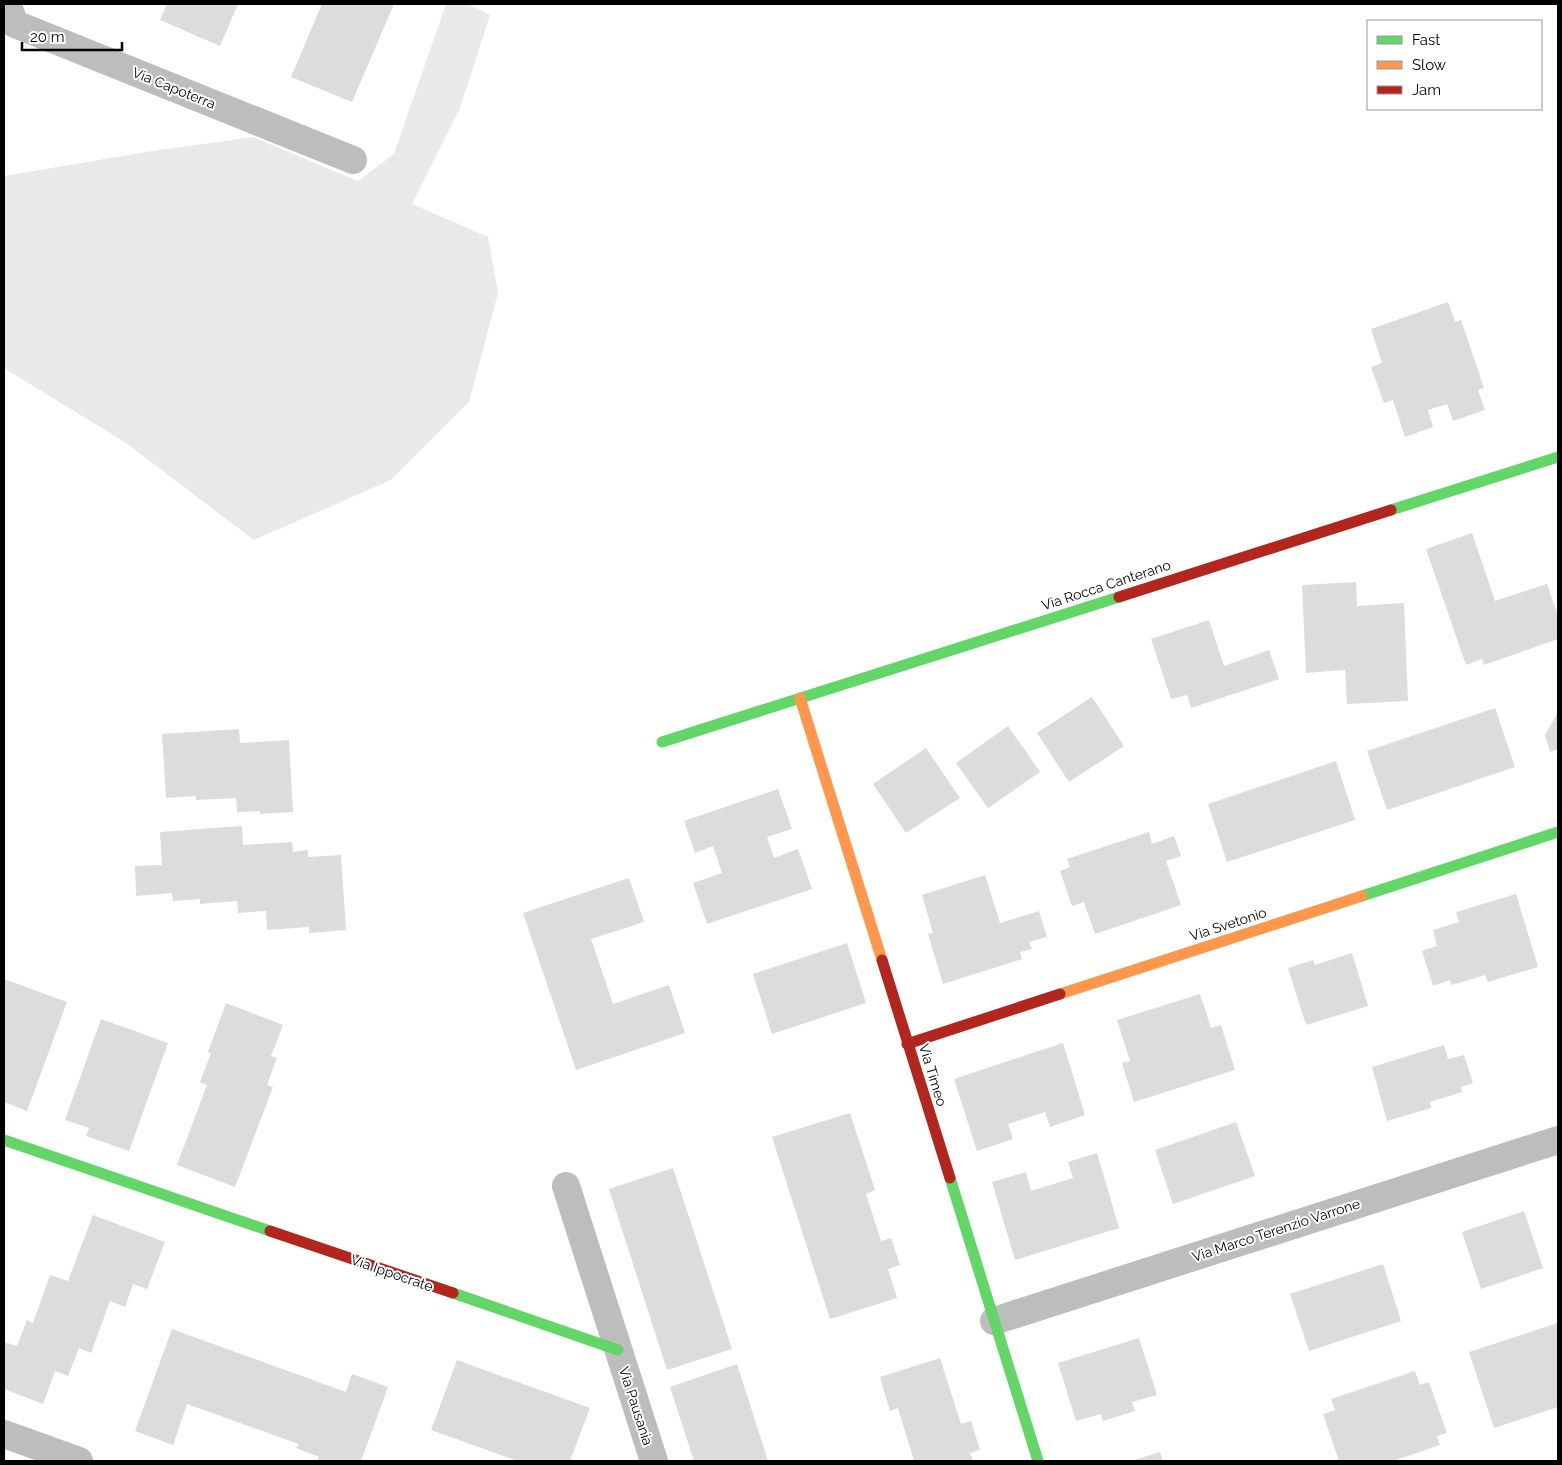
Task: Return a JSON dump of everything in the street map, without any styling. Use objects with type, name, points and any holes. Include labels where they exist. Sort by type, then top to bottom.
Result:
[{"type":"street","name":"Via Capoterra","points":[[7,4],[15,24],[353,160]]},
{"type":"street","name":"Via Rocca Canterano","points":[[662,742],[1558,457]]},
{"type":"street","name":"Via Timeo","points":[[800,698],[1038,1461]]},
{"type":"street","name":"Via Svetonio","points":[[907,1044],[1558,832]]},
{"type":"street","name":"Via Ippocrate","points":[[4,1140],[618,1350]]},
{"type":"street","name":"Via Marco Terenzio Varrone","points":[[994,1321],[1558,1140]]},
{"type":"street","points":[[566,1186],[618,1350]]},
{"type":"street","name":"Via Pausania","points":[[618,1350],[654,1461]]},
{"type":"street","points":[[4,1434],[79,1461]]},
{"type":"shaded area","points":[[446,4],[467,4],[490,15],[460,108],[412,204],[488,237],[498,293],[469,402],[391,480],[254,540],[126,443],[4,368],[4,176],[146,152],[253,137],[358,181],[394,154]]},
{"type":"building","points":[[167,4],[238,4],[220,46],[160,20]]},
{"type":"building","points":[[322,4],[394,4],[352,102],[291,77]]},
{"type":"building","points":[[1448,302],[1455,322],[1461,320],[1484,388],[1478,390],[1485,410],[1453,421],[1447,404],[1428,410],[1433,427],[1405,437],[1393,400],[1384,403],[1371,367],[1382,363],[1371,329]]},
{"type":"building","points":[[1472,533],[1495,601],[1547,584],[1558,616],[1558,639],[1484,665],[1482,659],[1466,665],[1426,549]]},
{"type":"building","points":[[1356,582],[1357,606],[1404,603],[1408,701],[1347,704],[1345,670],[1306,673],[1302,585]]},
{"type":"building","points":[[1209,620],[1224,666],[1269,650],[1279,679],[1191,708],[1187,695],[1171,699],[1151,639]]},
{"type":"building","points":[[1092,697],[1124,746],[1069,782],[1037,733]]},
{"type":"building","points":[[1495,708],[1515,767],[1387,810],[1367,751]]},
{"type":"building","points":[[1558,712],[1558,749],[1550,752],[1545,735]]},
{"type":"building","points":[[1008,726],[1040,772],[988,808],[956,763]]},
{"type":"building","points":[[239,729],[240,743],[289,740],[293,812],[260,814],[260,811],[237,812],[236,798],[196,800],[196,796],[166,798],[162,734]]},
{"type":"building","points":[[926,748],[960,798],[906,833],[873,784]]},
{"type":"building","points":[[1336,761],[1355,820],[1227,862],[1208,804]]},
{"type":"building","points":[[778,789],[792,829],[767,837],[774,858],[798,849],[812,889],[707,924],[693,883],[722,873],[713,846],[695,853],[684,821]]},
{"type":"building","points":[[242,826],[243,845],[292,842],[293,852],[308,850],[308,857],[341,855],[346,930],[309,933],[309,927],[267,930],[266,911],[238,913],[237,901],[200,904],[200,899],[173,901],[172,893],[136,896],[135,866],[162,865],[160,832]]},
{"type":"building","points":[[1149,832],[1152,844],[1174,836],[1181,856],[1166,861],[1181,905],[1095,934],[1084,902],[1072,906],[1060,871],[1070,867],[1067,859]]},
{"type":"building","points":[[985,875],[1000,923],[1039,911],[1047,937],[1029,942],[1032,949],[1020,952],[1022,959],[943,984],[928,934],[933,933],[922,895]]},
{"type":"building","points":[[629,878],[644,922],[591,939],[613,1004],[669,985],[685,1033],[576,1070],[523,913]]},
{"type":"building","points":[[1516,894],[1538,967],[1488,982],[1485,975],[1452,985],[1450,980],[1433,986],[1422,951],[1437,946],[1433,930],[1459,922],[1456,912]]},
{"type":"building","points":[[847,943],[866,1003],[772,1034],[753,974]]},
{"type":"building","points":[[1352,953],[1368,1006],[1306,1025],[1288,968],[1313,960],[1315,965]]},
{"type":"building","points":[[4,979],[67,1002],[27,1111],[4,1102]]},
{"type":"building","points":[[1200,994],[1211,1028],[1221,1025],[1235,1070],[1134,1102],[1122,1063],[1130,1061],[1117,1020]]},
{"type":"building","points":[[226,1003],[283,1025],[271,1056],[277,1058],[267,1085],[273,1087],[235,1187],[177,1165],[207,1085],[200,1082],[211,1053],[208,1052]]},
{"type":"building","points":[[101,1019],[168,1043],[129,1151],[86,1136],[89,1128],[65,1120]]},
{"type":"building","points":[[1063,1043],[1085,1115],[1050,1127],[1045,1112],[1008,1124],[1013,1139],[977,1151],[954,1079]]},
{"type":"building","points":[[1444,1045],[1448,1059],[1464,1055],[1473,1083],[1461,1087],[1462,1092],[1430,1102],[1431,1108],[1387,1121],[1372,1067]]},
{"type":"building","points":[[850,1113],[875,1190],[866,1194],[881,1241],[891,1238],[900,1265],[888,1269],[897,1298],[830,1319],[772,1137]]},
{"type":"building","points":[[1236,1122],[1255,1176],[1173,1204],[1155,1150]]},
{"type":"building","points":[[1097,1153],[1119,1228],[1015,1260],[992,1182],[1026,1172],[1031,1191],[1073,1178],[1068,1162]]},
{"type":"building","points":[[673,1168],[732,1349],[667,1370],[609,1189]]},
{"type":"building","points":[[1524,1211],[1543,1268],[1481,1289],[1462,1232]]},
{"type":"building","points":[[93,1215],[165,1242],[147,1289],[133,1284],[125,1307],[110,1301],[91,1353],[79,1348],[68,1376],[55,1371],[43,1404],[4,1389],[4,1342],[17,1346],[27,1320],[33,1323],[50,1275],[68,1281]]},
{"type":"building","points":[[1383,1264],[1401,1321],[1309,1351],[1290,1294]]},
{"type":"building","points":[[1558,1323],[1558,1407],[1494,1428],[1469,1352]]},
{"type":"building","points":[[172,1329],[346,1392],[352,1374],[388,1387],[361,1461],[317,1461],[319,1457],[296,1448],[299,1444],[187,1404],[173,1445],[135,1431]]},
{"type":"building","points":[[1139,1338],[1157,1395],[1132,1402],[1135,1411],[1103,1421],[1101,1414],[1076,1421],[1058,1363]]},
{"type":"building","points":[[940,1358],[961,1424],[971,1421],[980,1450],[970,1453],[973,1461],[914,1461],[898,1408],[890,1411],[880,1377]]},
{"type":"building","points":[[457,1360],[590,1408],[570,1461],[518,1461],[431,1430]]},
{"type":"building","points":[[737,1364],[768,1461],[694,1461],[670,1387]]},
{"type":"building","points":[[1415,1371],[1420,1385],[1429,1382],[1447,1433],[1437,1436],[1440,1445],[1393,1461],[1339,1461],[1323,1414],[1335,1410],[1331,1399]]},
{"type":"building","points":[[1160,1452],[1163,1461],[1131,1461]]},
{"type":"traffic: fast","points":[[1391,510],[1558,457]]},
{"type":"traffic: fast","points":[[662,742],[1119,597]]},
{"type":"traffic: fast","points":[[1362,896],[1558,832]]},
{"type":"traffic: fast","points":[[4,1140],[270,1231]]},
{"type":"traffic: fast","points":[[950,1178],[1038,1461]]},
{"type":"traffic: fast","points":[[453,1293],[618,1350]]},
{"type":"traffic: slow","points":[[800,698],[882,960]]},
{"type":"traffic: slow","points":[[1060,994],[1362,896]]},
{"type":"traffic: jam","points":[[1119,597],[1391,510]]},
{"type":"traffic: jam","points":[[882,960],[950,1178]]},
{"type":"traffic: jam","points":[[907,1044],[1060,994]]},
{"type":"traffic: jam","points":[[270,1231],[453,1293]]}]
